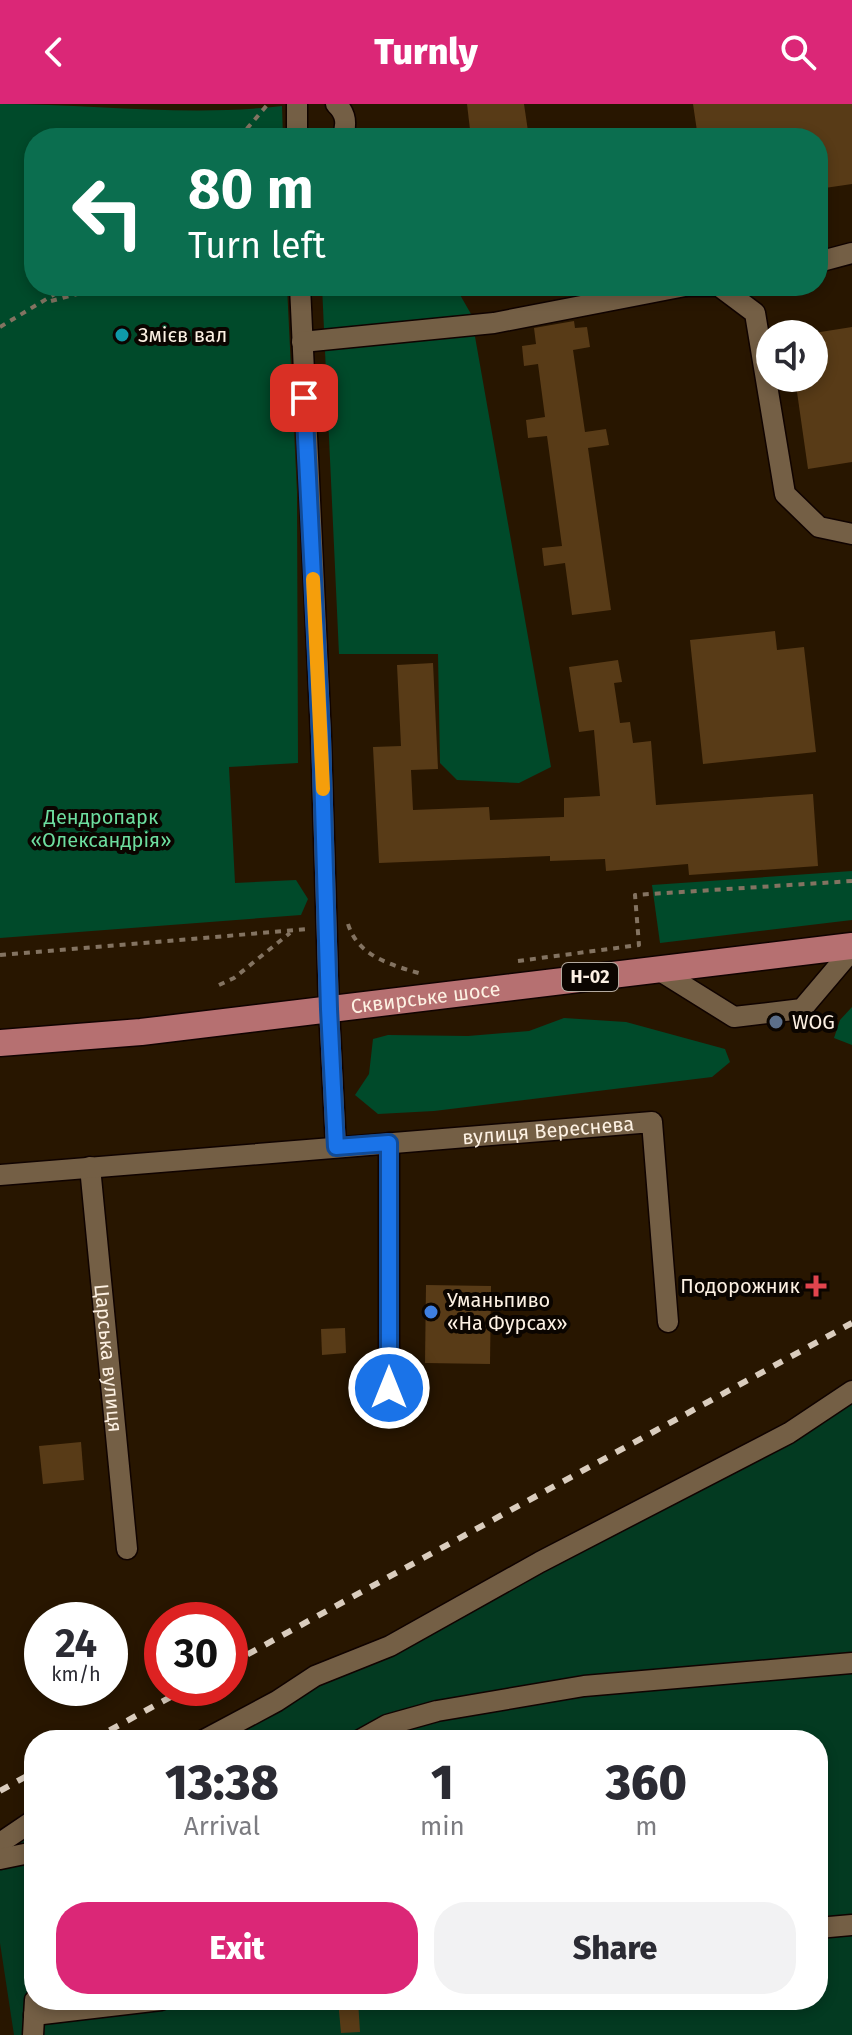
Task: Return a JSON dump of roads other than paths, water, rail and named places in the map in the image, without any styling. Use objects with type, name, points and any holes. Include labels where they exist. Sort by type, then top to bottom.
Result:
[{"type":"main road","name":"Сквирське шосе","points":[[0,1043],[141,1032],[852,948]]},
{"type":"street","points":[[297,104],[297,128]]},
{"type":"street","points":[[336,104],[342,109],[346,128]]},
{"type":"street","points":[[828,259],[852,253]]},
{"type":"street","points":[[300,296],[336,1147]]},
{"type":"street","points":[[302,342],[494,323],[633,296]]},
{"type":"street","points":[[733,296],[755,313],[785,494],[819,527],[852,534]]},
{"type":"street","points":[[657,969],[734,1017],[802,1009],[852,948]]},
{"type":"street","name":"вулиця Вереснева","points":[[389,1143],[652,1122],[668,1322]]},
{"type":"street","points":[[0,1175],[389,1143],[389,1388]]},
{"type":"street","name":"Царська вулиця","points":[[90,1167],[127,1549]]},
{"type":"street","points":[[223,1730],[315,1676],[390,1646],[540,1562],[789,1433],[852,1391]]},
{"type":"street","points":[[378,1730],[437,1711],[584,1686],[852,1663]]},
{"type":"street","points":[[0,1843],[24,1827]]},
{"type":"street","points":[[0,1859],[24,1854]]},
{"type":"street","points":[[828,1927],[852,1925]]},
{"type":"street","points":[[34,2017],[86,2010]]},
{"type":"railway","points":[[248,1654],[852,1323]]},
{"type":"railway","points":[[110,1730],[154,1706]]},
{"type":"railway","points":[[0,1791],[24,1778]]},
{"type":"place","name":"Змієв вал","points":[[122,335]]},
{"type":"place","name":"WOG","points":[[776,1022]]},
{"type":"place","name":"Подорожник","points":[[816,1286]]},
{"type":"place","name":"Уманьпиво «На Фурсах»","points":[[431,1312]]},
{"type":"park label","name":"Дендропарк «Олександрія»","points":[[101,828]]}]
